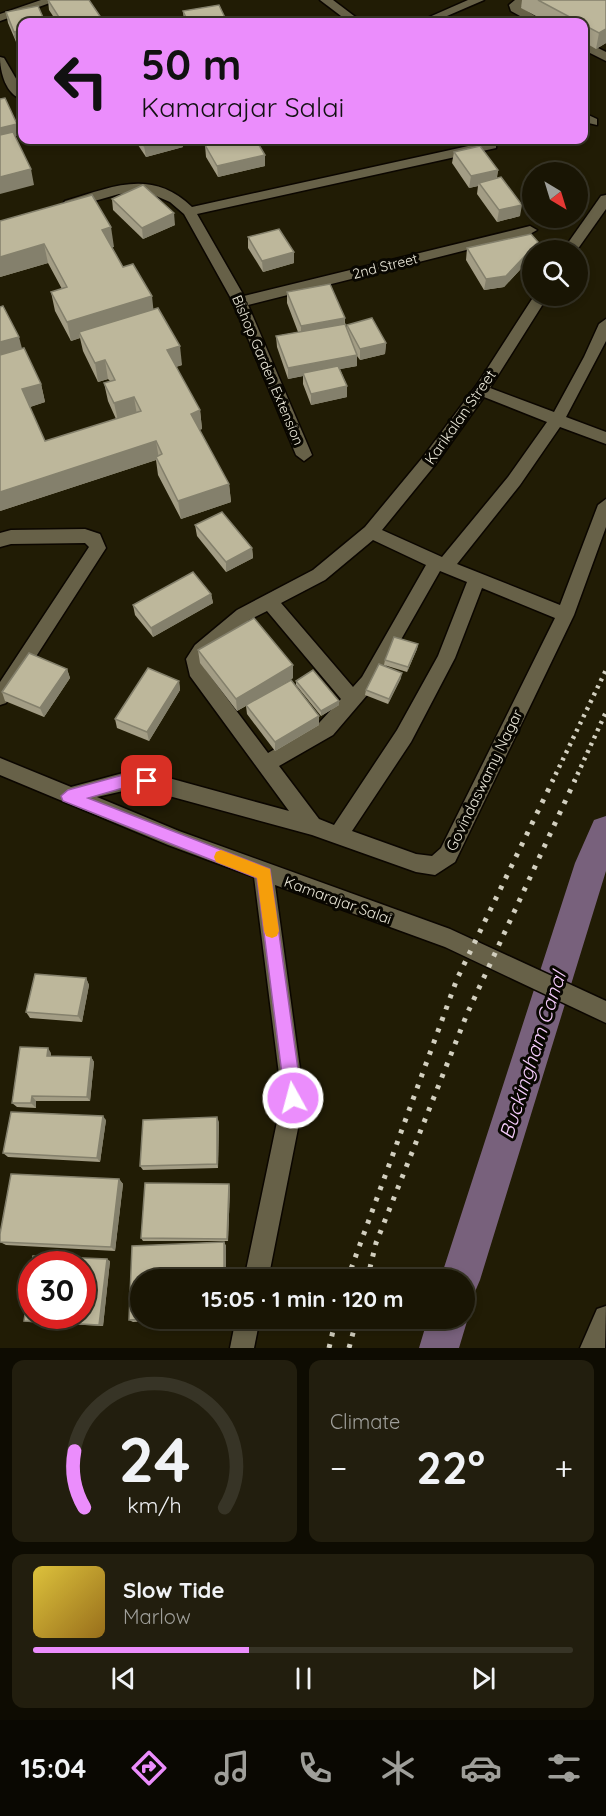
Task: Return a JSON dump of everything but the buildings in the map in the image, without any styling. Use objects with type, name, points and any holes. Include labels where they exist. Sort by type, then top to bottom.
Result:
[{"type":"street","points":[[0,18],[52,0]]},
{"type":"street","points":[[326,0],[351,18]]},
{"type":"street","points":[[434,18],[478,0]]},
{"type":"street","points":[[523,0],[515,5],[515,9],[532,18]]},
{"type":"street","points":[[588,47],[604,54]]},
{"type":"street","points":[[0,61],[18,91]]},
{"type":"street","points":[[189,212],[491,145]]},
{"type":"street","name":"Bishop Garden Extension","points":[[54,208],[151,185],[169,192],[189,212],[240,302],[304,455]]},
{"type":"street","points":[[577,240],[606,199]]},
{"type":"street","name":"2nd Street","points":[[240,302],[530,231]]},
{"type":"street","name":"Karikalan Street","points":[[266,764],[196,671],[195,659],[201,650],[243,615],[319,575],[371,532],[429,461],[482,390],[535,306]]},
{"type":"street","points":[[312,826],[266,764],[326,729],[368,682],[440,564],[508,491],[557,420],[606,324]]},
{"type":"street","points":[[482,390],[606,438]]},
{"type":"street","name":"Govindaswamy Nagar","points":[[68,796],[123,782],[147,781],[312,826],[424,865],[435,866],[448,855],[565,615],[606,504]]},
{"type":"street","points":[[371,532],[440,564],[565,615]]},
{"type":"street","points":[[0,540],[11,537],[85,536],[94,539],[98,548],[0,697]]},
{"type":"street","points":[[338,835],[404,736],[447,658],[477,579]]},
{"type":"street","points":[[269,602],[352,699]]},
{"type":"street","name":"Kamarajar Salai","points":[[0,766],[68,796],[264,874],[450,939],[604,1011]]},
{"type":"street","points":[[258,1269],[293,1098],[264,874]]},
{"type":"street","points":[[592,1348],[606,1318]]},
{"type":"street","points":[[242,1348],[246,1329]]},
{"type":"waterway","name":"Buckingham Canal","points":[[463,1269],[592,863],[606,831]]},
{"type":"waterway","name":"Buckingham Canal","points":[[439,1348],[445,1329]]},
{"type":"railway","points":[[552,782],[606,670]]},
{"type":"railway","points":[[574,782],[606,712]]},
{"type":"railway","points":[[351,1269],[457,979],[553,780]]},
{"type":"railway","points":[[370,1269],[376,1243],[467,1014],[575,780]]},
{"type":"railway","points":[[329,1348],[333,1329]]},
{"type":"railway","points":[[349,1348],[354,1329]]},
{"type":"slow traffic","points":[[221,857],[264,874],[272,931]]},
{"type":"route","points":[[147,781],[123,782],[68,796],[264,874],[293,1098]]}]
